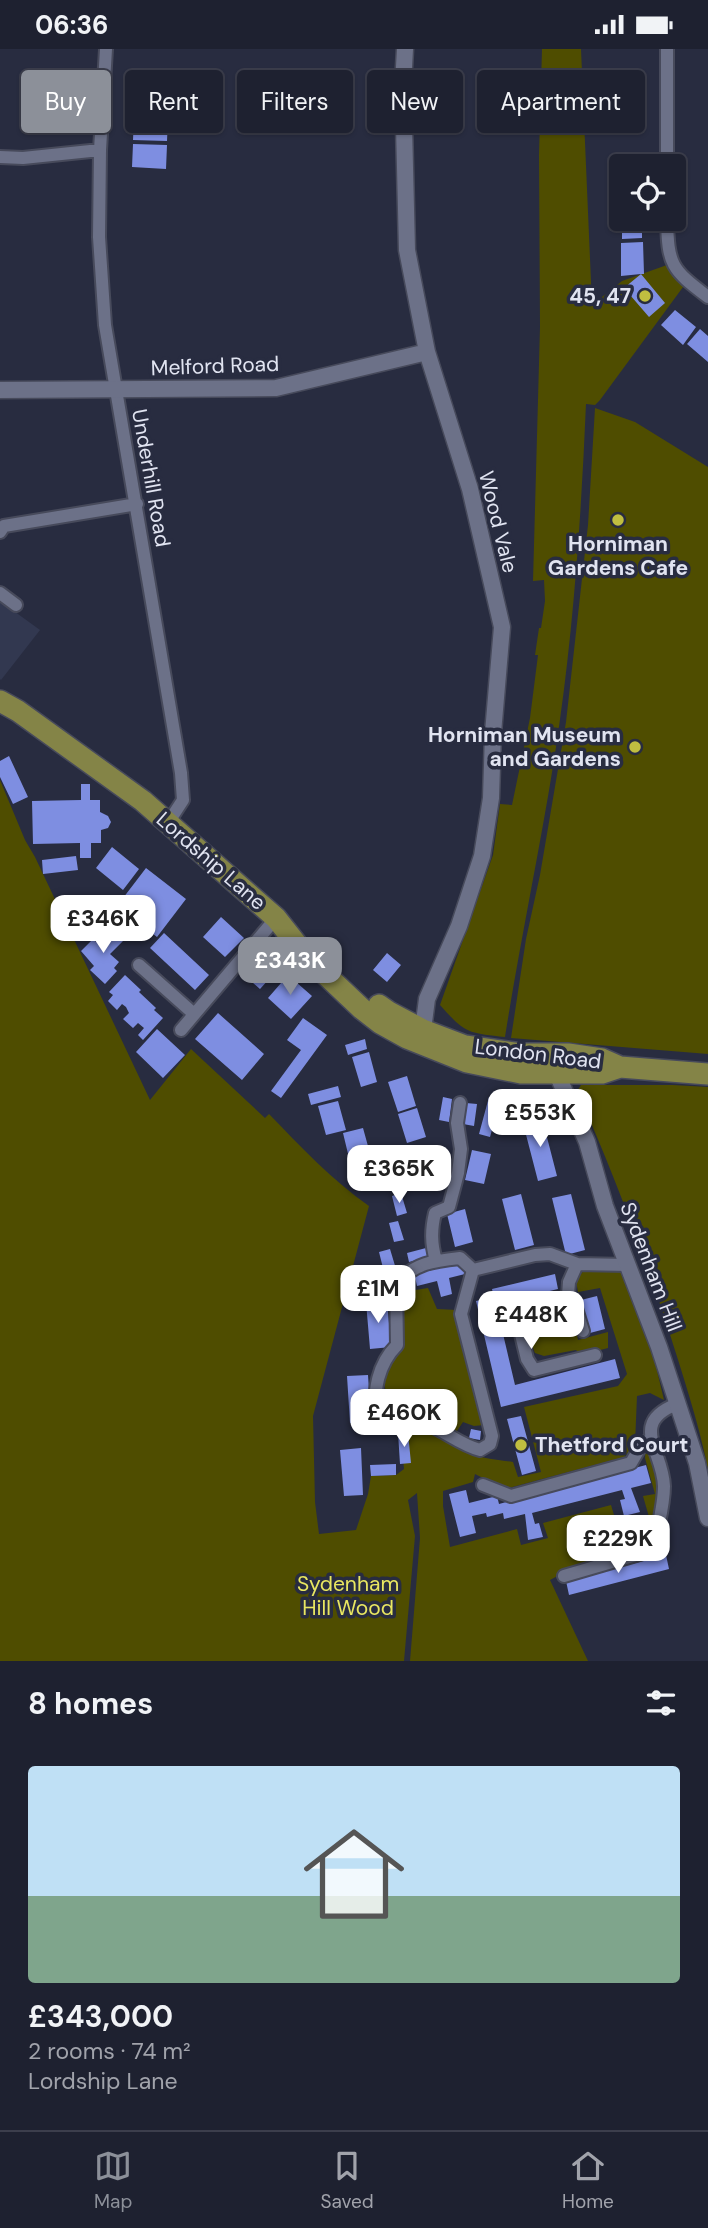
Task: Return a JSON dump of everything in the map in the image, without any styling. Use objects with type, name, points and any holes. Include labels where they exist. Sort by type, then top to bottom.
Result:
[{"type":"highway","name":"Lordship Lane","points":[[0,701],[143,801],[280,922]]},
{"type":"highway","name":"London Road","points":[[280,922],[313,945],[388,1012],[467,1062],[529,1074],[603,1073],[620,1067]]},
{"type":"highway","name":"London Road","points":[[413,1030],[465,1046],[521,1055],[568,1054],[602,1059],[620,1067],[708,1075]]},
{"type":"street","name":"Underhill Road","points":[[106,49],[100,150],[99,237],[105,324],[181,773],[183,800],[168,823]]},
{"type":"street","name":"Wood Vale","points":[[405,49],[403,85],[407,250],[427,352],[470,489],[502,627],[493,733],[491,798],[482,856],[459,926],[427,999],[419,1003],[413,1030]]},
{"type":"street","points":[[667,49],[667,154]]},
{"type":"street","points":[[0,157],[23,158],[100,150]]},
{"type":"street","points":[[667,231],[671,263],[679,274],[708,297]]},
{"type":"street","name":"Melford Road","points":[[0,390],[276,388],[427,352]]},
{"type":"street","points":[[0,531],[4,526],[137,505]]},
{"type":"street","points":[[0,593],[16,605]]},
{"type":"street","points":[[180,1030],[280,922]]},
{"type":"street","points":[[139,965],[194,1014]]},
{"type":"street","points":[[521,1055],[539,1058],[557,1074]]},
{"type":"street","name":"Sydenham Hill","points":[[557,1074],[587,1142],[605,1206],[659,1347],[697,1463],[708,1518]]},
{"type":"street","points":[[436,1261],[431,1243],[432,1226],[435,1213],[449,1207],[458,1173],[461,1149],[457,1123],[460,1103]]},
{"type":"street","points":[[473,1270],[550,1254],[577,1264],[628,1265]]},
{"type":"street","points":[[460,1258],[473,1270],[461,1314],[492,1436],[490,1444],[480,1450],[468,1447],[435,1428],[414,1421],[373,1423],[375,1384],[388,1353],[397,1345],[396,1283],[410,1270],[436,1261],[460,1258]]},
{"type":"street","points":[[577,1264],[569,1282],[568,1295],[575,1302],[583,1331]]},
{"type":"street","points":[[568,1295],[557,1303],[524,1315],[519,1326],[527,1359],[534,1370],[595,1355]]},
{"type":"street","points":[[564,1576],[653,1550],[664,1485],[652,1439],[653,1422],[659,1411],[677,1404]]},
{"type":"street","points":[[483,1485],[511,1496],[559,1483],[631,1463],[642,1444],[652,1439]]},
{"type":"shaded area","points":[[0,601],[40,630],[1,680],[0,679]]},
{"type":"green space","points":[[542,49],[581,49],[582,70],[541,70]]},
{"type":"green space","points":[[540,133],[585,133],[592,305],[622,281],[667,265],[686,283],[600,400],[595,405],[586,404],[582,492],[567,667],[549,790],[505,1037],[474,1033],[455,1021],[440,1005],[493,855],[500,804],[512,805],[530,718],[538,655],[535,655],[545,601],[544,580],[533,581],[540,327]]},
{"type":"green space","name":"Horniman Museum and Gardens","points":[[595,408],[635,422],[708,467],[708,1054],[511,1038],[526,939],[540,875],[566,722],[588,525]]},
{"type":"green space","name":"Sydenham Hill Wood","points":[[0,780],[25,840],[150,1100],[191,1049],[265,1118],[269,1114],[330,1174],[369,1206],[313,1416],[315,1502],[319,1534],[356,1530],[371,1476],[396,1475],[404,1469],[400,1426],[429,1431],[475,1455],[513,1462],[518,1477],[541,1472],[524,1407],[618,1386],[627,1374],[600,1288],[578,1292],[576,1281],[584,1270],[623,1269],[650,1341],[664,1400],[650,1393],[637,1396],[635,1444],[624,1457],[505,1489],[475,1474],[473,1482],[443,1491],[450,1547],[517,1529],[521,1545],[548,1538],[543,1523],[611,1505],[617,1525],[649,1517],[643,1496],[655,1494],[645,1458],[646,1448],[649,1446],[661,1487],[650,1548],[567,1571],[550,1580],[588,1661],[410,1661],[420,1538],[417,1493],[408,1500],[415,1536],[404,1661],[0,1661]]},
{"type":"green space","points":[[581,1085],[708,1087],[708,1469],[695,1415],[667,1325],[625,1207],[577,1091]]},
{"type":"green space","points":[[424,1145],[424,1164],[405,1190],[400,1172],[404,1170],[399,1152]]},
{"type":"green space","points":[[412,1274],[415,1290],[428,1288],[437,1309],[457,1310],[484,1425],[474,1426],[463,1422],[455,1434],[390,1415],[383,1377],[401,1348],[391,1293]]},
{"type":"green space","points":[[571,1303],[578,1340],[608,1332],[608,1348],[581,1355],[576,1350],[544,1356],[535,1353],[530,1334],[531,1324],[541,1315]]},
{"type":"building","points":[[133,133],[167,133],[167,141],[133,140]]},
{"type":"building","points":[[133,144],[167,145],[166,169],[132,167]]},
{"type":"building","points":[[622,231],[642,231],[642,238],[622,239]]},
{"type":"building","points":[[643,242],[644,274],[621,276],[621,243]]},
{"type":"building","name":"45, 47","points":[[641,274],[665,303],[649,317],[624,288]]},
{"type":"building","points":[[675,310],[696,327],[683,345],[661,325]]},
{"type":"building","points":[[700,329],[708,336],[708,362],[687,344]]},
{"type":"building","points":[[9,756],[28,797],[13,804],[0,777],[0,761]]},
{"type":"building","points":[[81,784],[90,784],[90,800],[100,800],[100,812],[108,816],[111,822],[108,828],[101,830],[101,843],[91,843],[91,858],[80,858],[80,843],[33,844],[32,801],[81,800]]},
{"type":"building","points":[[112,847],[139,869],[123,890],[96,868]]},
{"type":"building","points":[[76,856],[78,870],[43,874],[42,860]]},
{"type":"building","points":[[146,868],[186,899],[157,937],[117,906]]},
{"type":"building","points":[[221,917],[244,938],[225,957],[203,937]]},
{"type":"building","points":[[111,928],[123,941],[110,954],[119,962],[114,968],[117,971],[105,984],[90,970],[94,966],[81,951],[93,939],[96,942]]},
{"type":"building","points":[[164,933],[209,975],[195,990],[150,948]]},
{"type":"building","points":[[387,953],[401,965],[387,982],[373,970]]},
{"type":"building","points":[[266,954],[280,967],[260,989],[246,977]]},
{"type":"building","points":[[125,975],[163,1018],[143,1040],[138,1035],[144,1028],[138,1023],[133,1028],[123,1019],[129,1013],[126,1007],[122,1004],[117,1010],[108,1001],[113,995],[109,992]]},
{"type":"building","points":[[288,975],[312,996],[291,1019],[268,998]]},
{"type":"building","points":[[218,1013],[264,1054],[242,1080],[195,1039]]},
{"type":"building","points":[[303,1018],[327,1035],[281,1098],[271,1091],[301,1050],[287,1040]]},
{"type":"building","points":[[157,1029],[185,1055],[163,1078],[136,1052]]},
{"type":"building","points":[[365,1039],[367,1049],[348,1055],[345,1045]]},
{"type":"building","points":[[369,1052],[377,1082],[361,1087],[352,1057]]},
{"type":"building","points":[[407,1076],[416,1106],[398,1112],[388,1082]]},
{"type":"building","points":[[338,1086],[341,1097],[311,1105],[308,1094]]},
{"type":"building","points":[[443,1097],[452,1099],[449,1122],[439,1120]]},
{"type":"building","points":[[489,1097],[500,1101],[490,1137],[479,1134]]},
{"type":"building","points":[[338,1101],[346,1130],[326,1135],[318,1106]]},
{"type":"building","points":[[466,1103],[477,1104],[474,1126],[463,1124]]},
{"type":"building","points":[[417,1108],[426,1137],[407,1143],[398,1114]]},
{"type":"building","points":[[542,1118],[557,1176],[538,1181],[523,1123]]},
{"type":"building","points":[[363,1128],[371,1157],[350,1162],[343,1133]]},
{"type":"building","points":[[472,1150],[491,1154],[484,1184],[465,1180]]},
{"type":"building","points":[[387,1157],[395,1185],[374,1191],[366,1162]]},
{"type":"building","points":[[401,1193],[407,1213],[397,1216],[392,1196]]},
{"type":"building","points":[[521,1194],[534,1245],[515,1250],[502,1199]]},
{"type":"building","points":[[571,1194],[585,1250],[566,1255],[552,1198]]},
{"type":"building","points":[[465,1209],[473,1242],[455,1247],[447,1214]]},
{"type":"building","points":[[398,1221],[404,1240],[394,1242],[389,1223]]},
{"type":"building","points":[[426,1248],[429,1257],[409,1262],[407,1253]]},
{"type":"building","points":[[390,1249],[396,1269],[384,1272],[379,1252]]},
{"type":"building","points":[[462,1261],[465,1274],[449,1278],[452,1294],[441,1297],[437,1281],[417,1286],[414,1273]]},
{"type":"building","points":[[555,1274],[558,1289],[496,1304],[515,1385],[615,1359],[620,1378],[501,1407],[476,1301],[494,1297],[492,1289]]},
{"type":"building","points":[[597,1296],[605,1329],[590,1333],[581,1300]]},
{"type":"building","points":[[387,1300],[391,1347],[370,1349],[366,1302]]},
{"type":"building","points":[[368,1375],[371,1421],[350,1423],[347,1376]]},
{"type":"building","name":"Thetford Court","points":[[521,1416],[536,1471],[522,1475],[507,1419]]},
{"type":"building","points":[[471,1429],[481,1431],[480,1440],[469,1438]]},
{"type":"building","points":[[398,1433],[408,1433],[411,1463],[400,1464]]},
{"type":"building","points":[[361,1448],[363,1495],[344,1496],[340,1450]]},
{"type":"building","points":[[396,1464],[396,1475],[371,1476],[370,1465]]},
{"type":"building","points":[[646,1465],[651,1483],[631,1488],[640,1512],[624,1516],[620,1500],[625,1499],[622,1490],[532,1513],[535,1524],[539,1523],[543,1537],[528,1540],[525,1514],[504,1519],[503,1513],[487,1517],[486,1513],[472,1516],[476,1533],[460,1537],[449,1494],[466,1490],[469,1503],[497,1496],[499,1504]]},
{"type":"building","points":[[666,1555],[669,1569],[569,1595],[566,1581]]},
{"type":"place","name":"45, 47","points":[[645,296]]},
{"type":"place","name":"Horniman Gardens Cafe","points":[[618,520]]},
{"type":"place","name":"Horniman Museum and Gardens","points":[[635,747]]},
{"type":"place","name":"Thetford Court","points":[[521,1445]]}]
